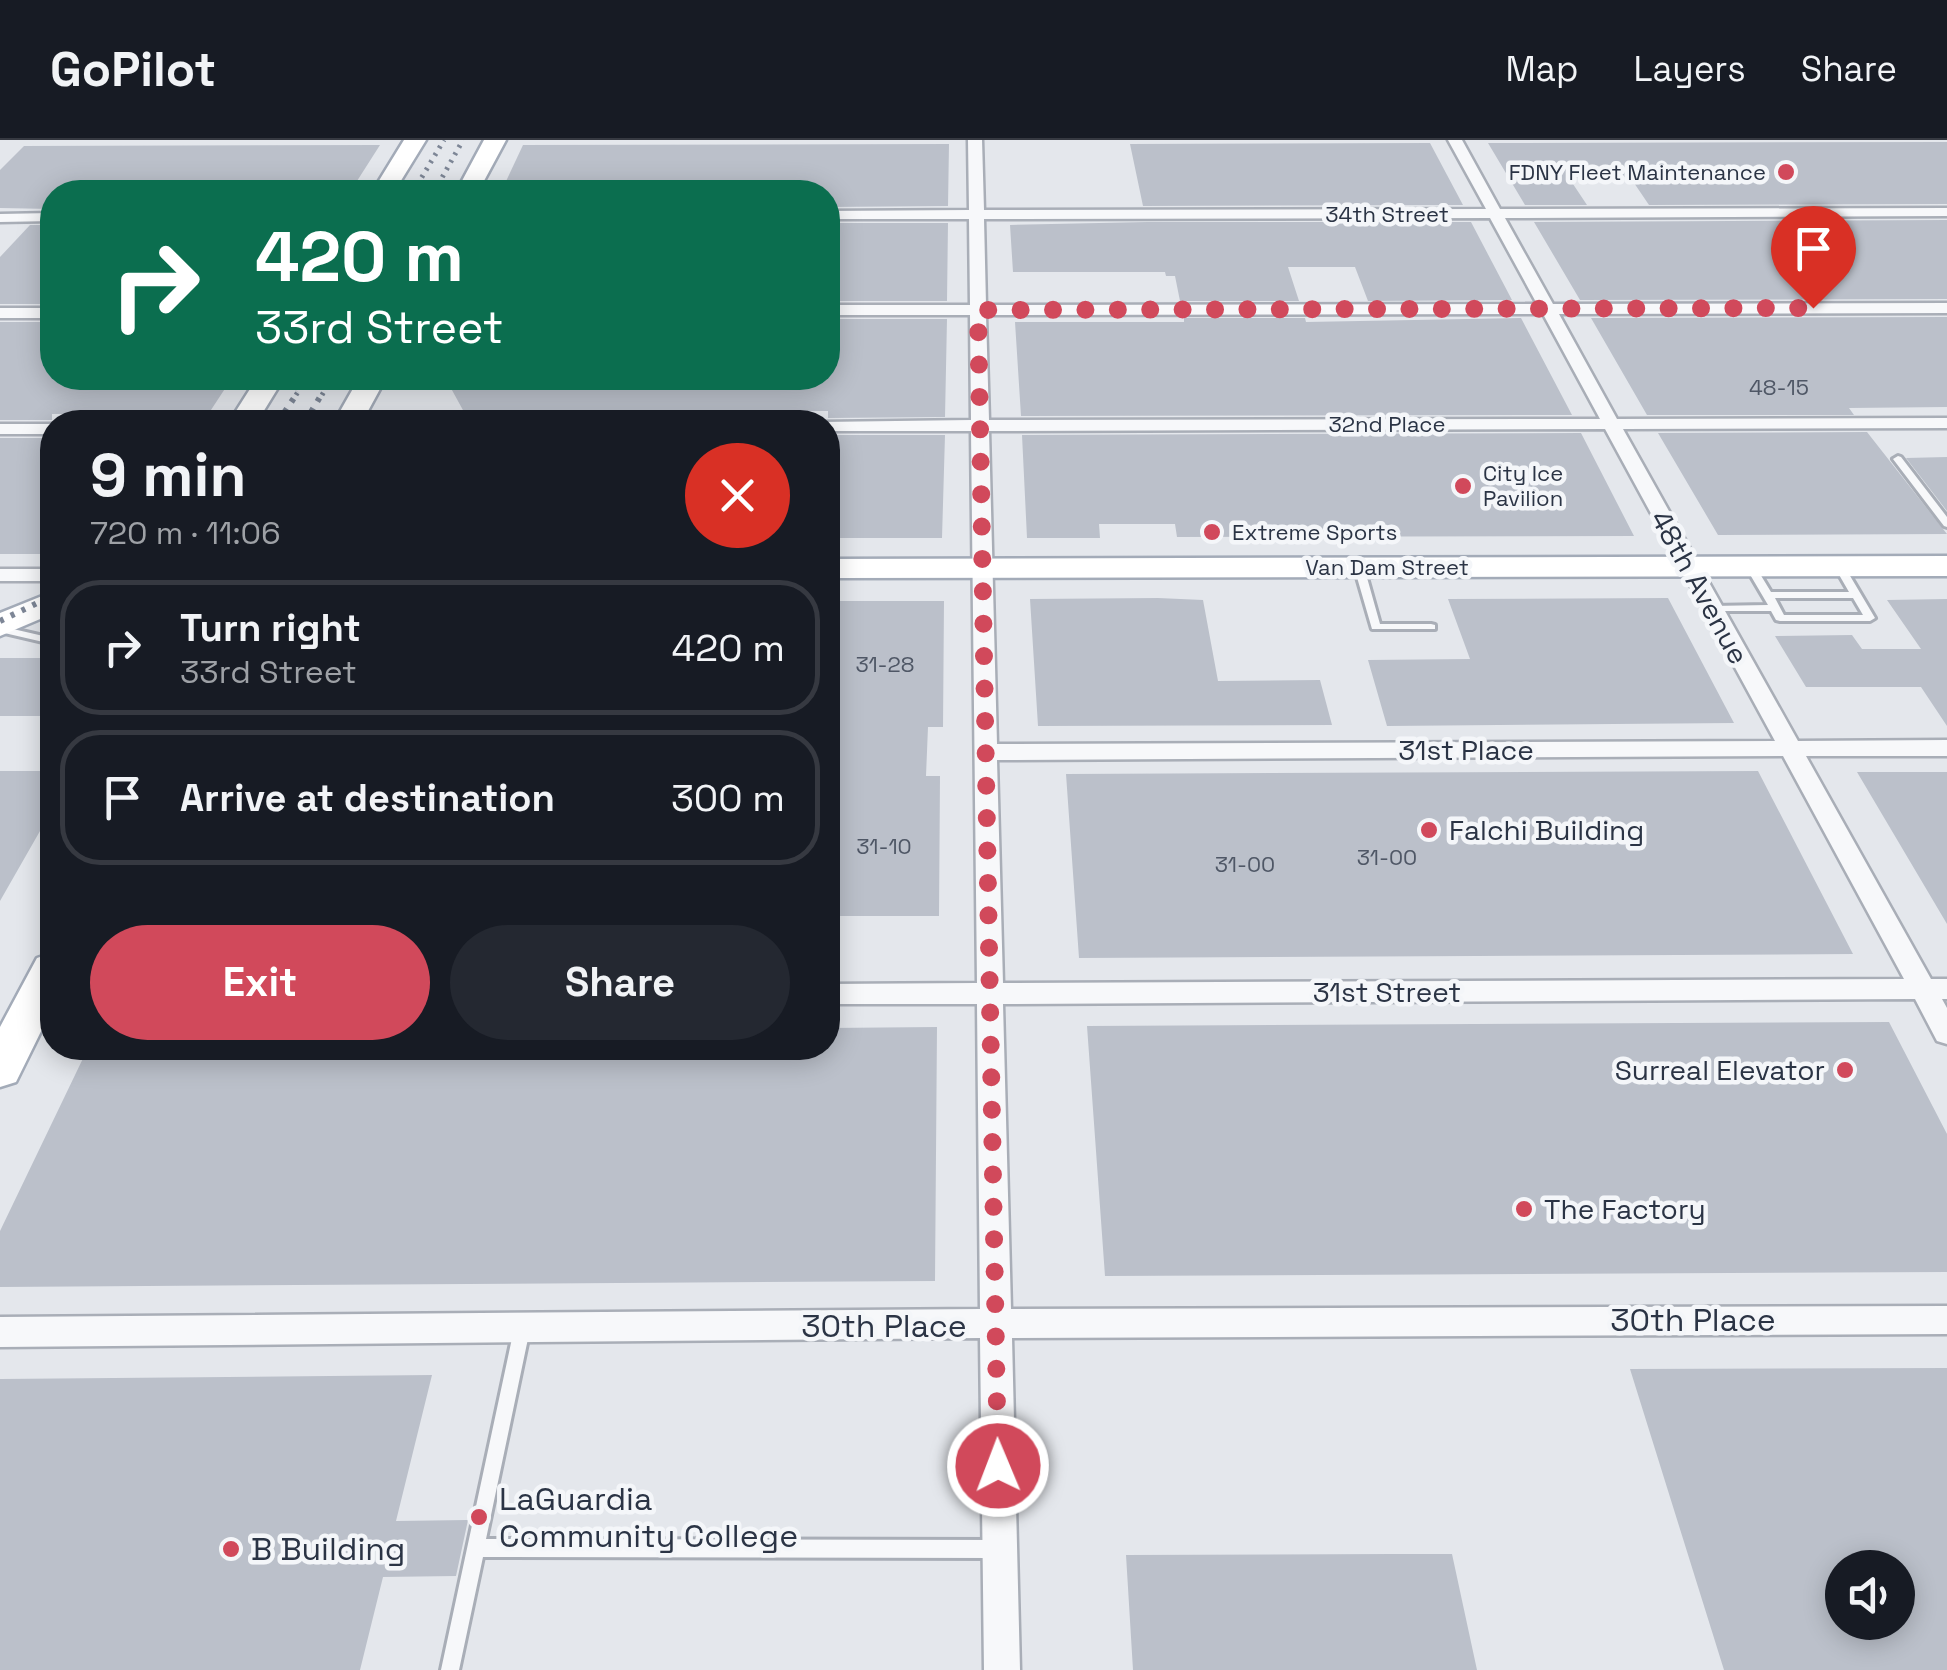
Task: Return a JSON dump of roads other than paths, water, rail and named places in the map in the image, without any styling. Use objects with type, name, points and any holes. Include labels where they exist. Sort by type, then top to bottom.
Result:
[{"type":"main road","points":[[390,180],[415,140]]},
{"type":"main road","points":[[473,180],[495,140]]},
{"type":"main road","name":"Van Dam Street","points":[[840,569],[1947,566]]},
{"type":"main road","points":[[0,628],[40,608]]},
{"type":"main road","points":[[0,1069],[40,1000]]},
{"type":"street","points":[[975,140],[1002,1670]]},
{"type":"street","name":"48th Avenue","points":[[1456,140],[1788,749],[1935,989],[1947,1033]]},
{"type":"street","name":"34th Street","points":[[840,215],[1947,212]]},
{"type":"street","points":[[0,218],[40,218]]},
{"type":"street","points":[[840,310],[1947,308]]},
{"type":"street","points":[[0,313],[40,313]]},
{"type":"street","name":"32nd Place","points":[[840,426],[1947,423]]},
{"type":"street","points":[[0,429],[40,429]]},
{"type":"street","points":[[0,575],[40,575]]},
{"type":"street","name":"31st Place","points":[[985,752],[1947,748]]},
{"type":"street","name":"31st Street","points":[[840,994],[1935,989]]},
{"type":"street","name":"30th Place","points":[[0,1332],[1422,1320],[1947,1320]]},
{"type":"lane","points":[[1898,459],[1947,524]]},
{"type":"lane","points":[[1750,566],[1780,618],[1870,618],[1839,566]]},
{"type":"lane","points":[[1359,567],[1376,627],[1431,627]]},
{"type":"lane","points":[[1768,595],[1856,595]]},
{"type":"lane","points":[[1712,609],[1775,608]]},
{"type":"lane","points":[[0,628],[40,638]]},
{"type":"lane","points":[[450,1670],[522,1328]]},
{"type":"lane","points":[[476,1548],[1000,1548]]},
{"type":"railway","points":[[420,180],[444,140]]},
{"type":"railway","points":[[441,180],[463,140]]},
{"type":"railway","points":[[296,395],[299,390]]},
{"type":"railway","points":[[322,395],[325,390]]},
{"type":"railway","points":[[312,410],[323,392]]},
{"type":"railway","points":[[286,410],[296,395]]},
{"type":"railway","points":[[0,621],[40,602]]},
{"type":"place","name":"FDNY Fleet Maintenance","points":[[1786,172]]},
{"type":"place","name":"City Ice Pavilion","points":[[1463,486]]},
{"type":"place","name":"Extreme Sports","points":[[1212,532]]},
{"type":"place","name":"Falchi Building","points":[[1429,830]]},
{"type":"place","name":"Surreal Elevator","points":[[1845,1070]]},
{"type":"place","name":"The Factory","points":[[1524,1209]]},
{"type":"place","name":"LaGuardia Community College","points":[[479,1517]]},
{"type":"place","name":"B Building","points":[[231,1549]]}]
